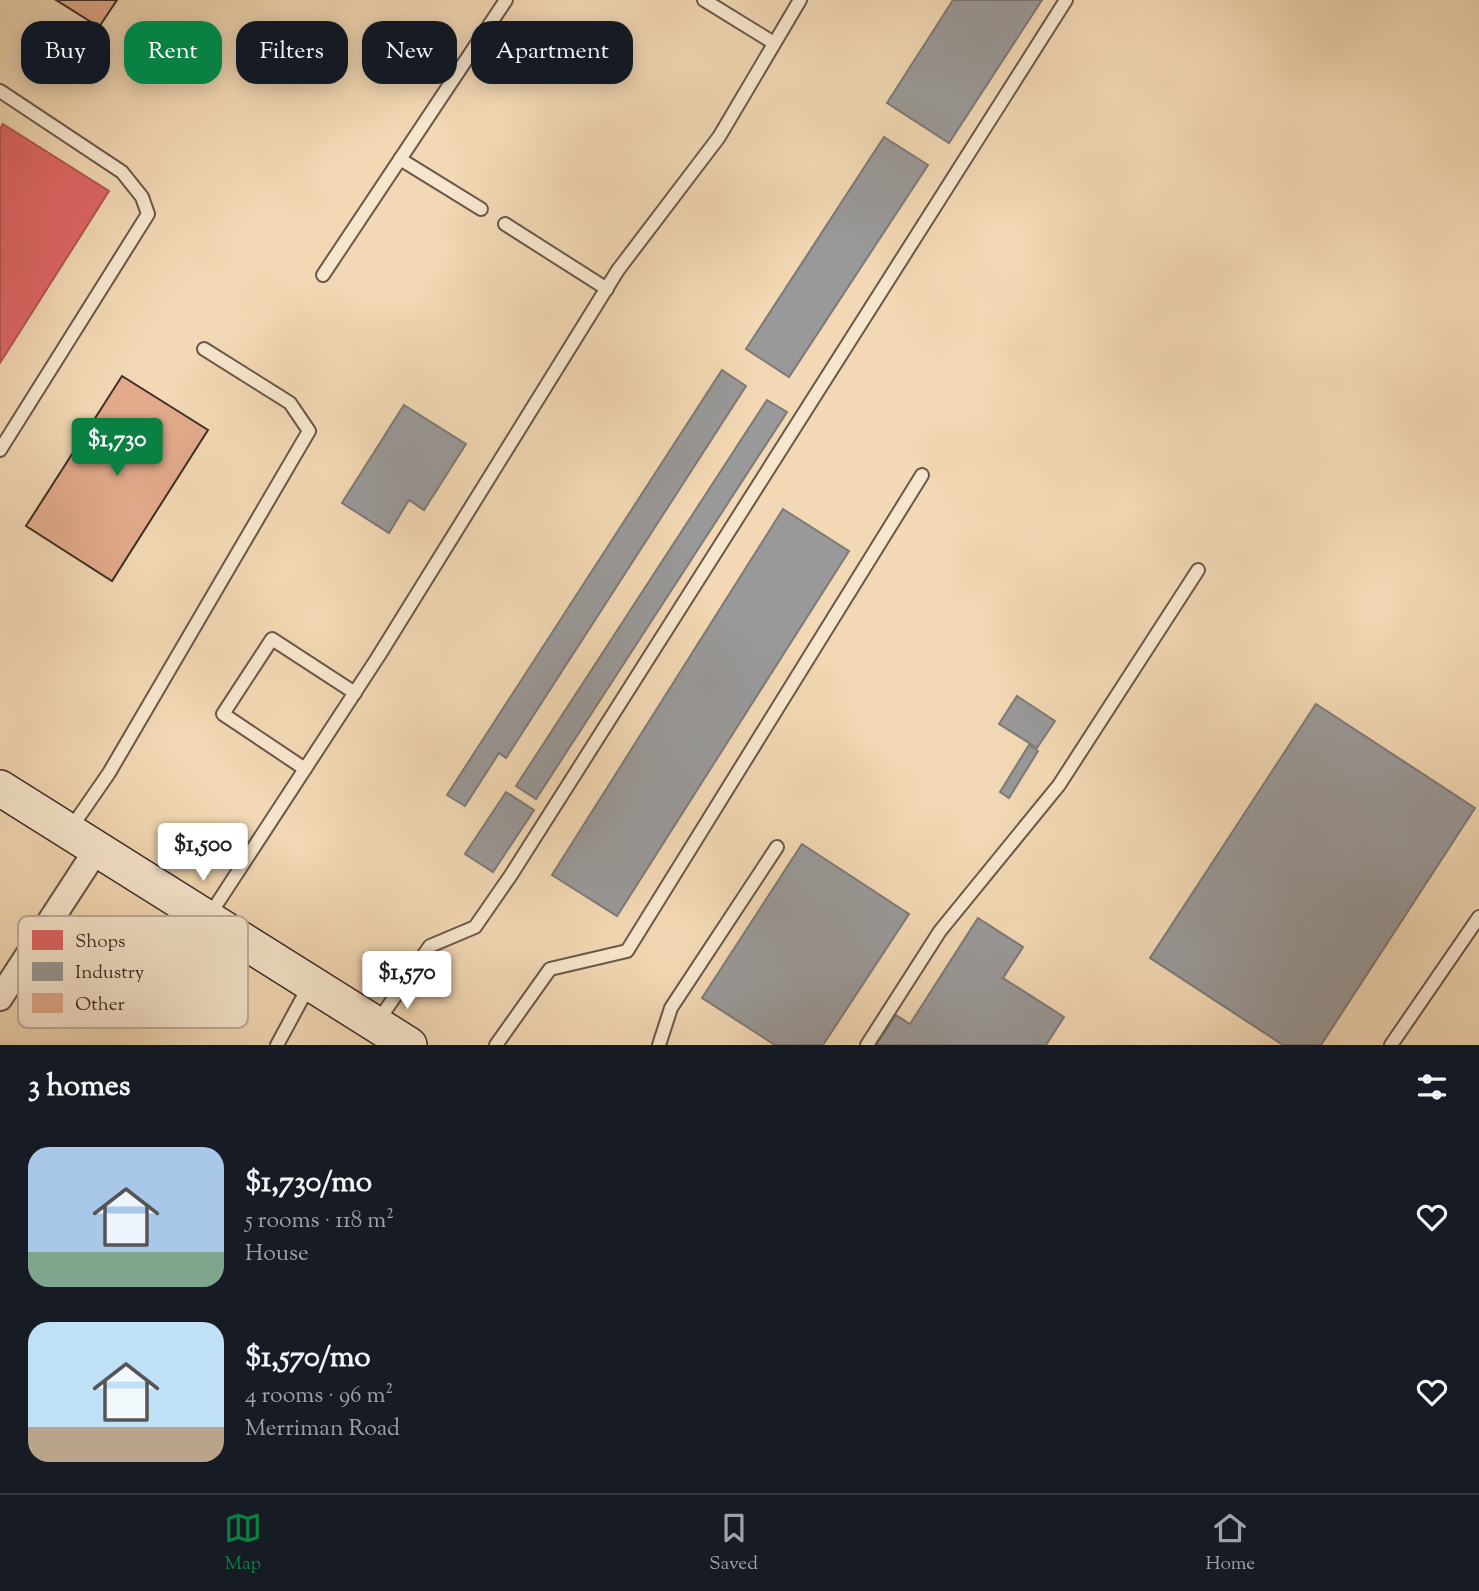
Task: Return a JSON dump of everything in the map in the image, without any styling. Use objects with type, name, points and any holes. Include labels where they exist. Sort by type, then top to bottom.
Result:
[{"type":"main road","points":[[0,788],[202,916]]},
{"type":"main road","points":[[248,944],[409,1045]]},
{"type":"street","points":[[43,916],[83,841]]},
{"type":"street","points":[[0,998],[18,964]]},
{"type":"lane","points":[[323,275],[506,0]]},
{"type":"lane","points":[[704,0],[774,43]]},
{"type":"lane","points":[[209,916],[355,693],[607,289],[719,137],[800,0]]},
{"type":"lane","points":[[376,1025],[430,946],[475,927],[504,885],[1066,0]]},
{"type":"lane","points":[[0,91],[122,172],[142,197],[148,214],[0,450]]},
{"type":"lane","points":[[400,159],[481,209]]},
{"type":"lane","points":[[505,224],[607,289]]},
{"type":"lane","points":[[83,841],[110,774],[309,431],[290,403],[204,349]]},
{"type":"lane","points":[[496,1045],[550,969],[627,951],[922,475]]},
{"type":"lane","points":[[867,1045],[940,932],[1059,785],[1198,570]]},
{"type":"lane","points":[[305,769],[223,714],[272,639],[355,693]]},
{"type":"lane","points":[[659,1045],[671,1008],[778,847]]},
{"type":"lane","points":[[1391,1045],[1479,917]]},
{"type":"lane","points":[[277,1045],[310,983]]},
{"type":"building: Shops","points":[[3,124],[109,191],[0,363],[0,129]]},
{"type":"building: Industry","points":[[953,0],[1042,0],[949,143],[887,103]]},
{"type":"building: Industry","points":[[884,137],[928,165],[789,377],[746,349]]},
{"type":"building: Industry","points":[[722,370],[746,386],[506,758],[499,753],[465,806],[447,795]]},
{"type":"building: Industry","points":[[767,400],[787,412],[536,799],[516,786]]},
{"type":"building: Industry","points":[[404,405],[466,444],[424,510],[409,500],[389,533],[342,503]]},
{"type":"building: Industry","points":[[783,509],[849,551],[617,916],[552,875]]},
{"type":"building: Industry","points":[[1017,696],[1055,721],[1037,748],[999,724]]},
{"type":"building: Industry","points":[[1316,704],[1475,808],[1321,1045],[1283,1045],[1150,958]]},
{"type":"building: Industry","points":[[1029,745],[1038,751],[1009,798],[1000,792]]},
{"type":"building: Industry","points":[[506,792],[534,810],[493,872],[465,854]]},
{"type":"building: Industry","points":[[802,844],[909,914],[823,1045],[775,1045],[702,998]]},
{"type":"building: Industry","points":[[978,918],[1023,947],[1003,978],[1064,1017],[1046,1045],[876,1045],[896,1015],[910,1024]]},
{"type":"building: Other","points":[[56,0],[117,0],[103,21],[89,21]]},
{"type":"building: Other","points":[[122,376],[208,430],[112,581],[26,526]]}]
